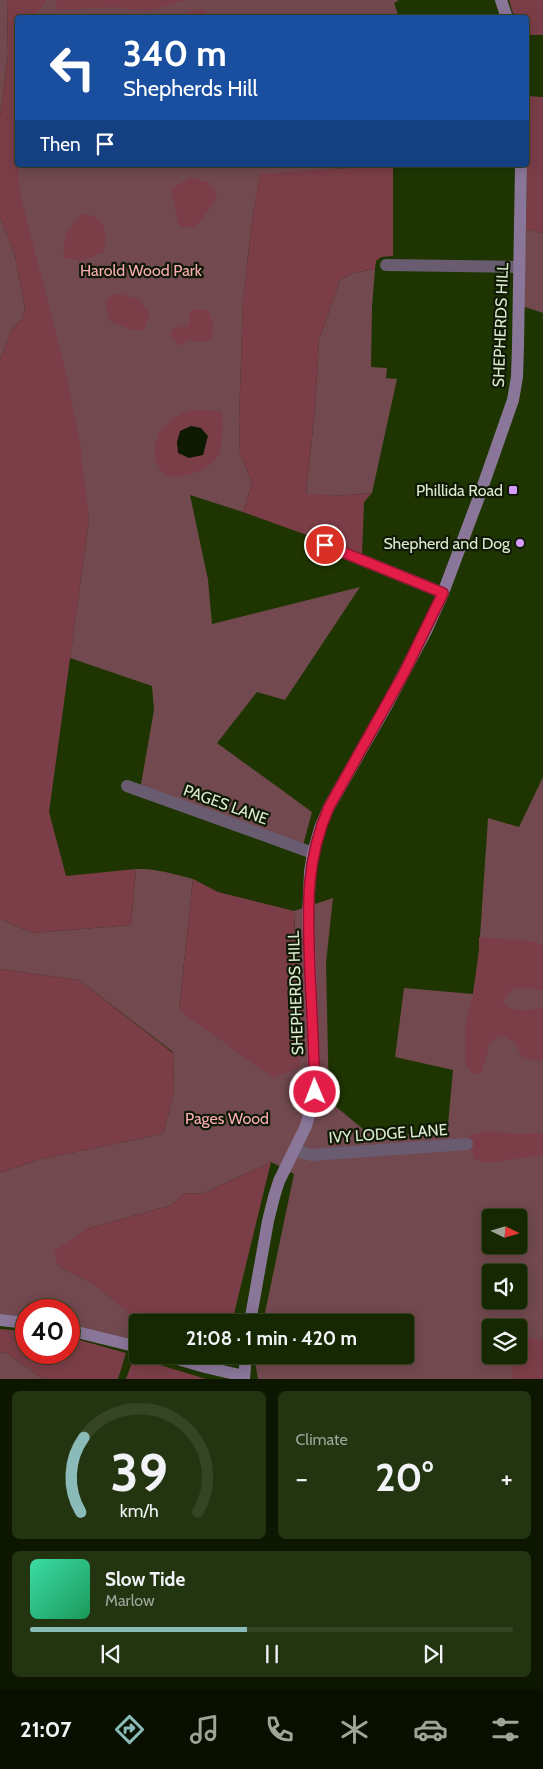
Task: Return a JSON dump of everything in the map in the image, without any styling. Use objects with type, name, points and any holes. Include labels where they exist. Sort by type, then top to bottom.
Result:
[{"type":"street","points":[[501,0],[506,15]]},
{"type":"street","name":"SHEPHERDS HILL","points":[[251,1314],[268,1220],[279,1181],[306,1126],[315,1092],[308,916],[313,853],[320,828],[329,807],[404,673],[443,593],[498,447],[513,400],[517,369],[521,167]]},
{"type":"street","points":[[386,266],[520,267]]},
{"type":"street","points":[[325,545],[443,593]]},
{"type":"street","name":"PAGES LANE","points":[[127,786],[313,853]]},
{"type":"street","name":"IVY LODGE LANE","points":[[294,1150],[310,1155],[467,1144]]},
{"type":"street","points":[[0,1320],[15,1322]]},
{"type":"street","points":[[80,1333],[129,1345]]},
{"type":"street","points":[[192,1364],[244,1377],[245,1364]]},
{"type":"green space","points":[[0,0],[7,0],[8,54],[0,117]]},
{"type":"green space","name":"Harold Wood Park","points":[[14,0],[399,0],[394,3],[398,15],[15,15],[15,167],[360,167],[260,175],[252,221],[243,301],[239,422],[240,454],[252,483],[243,512],[190,495],[208,580],[212,624],[360,587],[285,700],[257,692],[217,743],[312,812],[302,849],[140,790],[154,710],[152,686],[70,658],[89,520],[74,414],[8,201]]},
{"type":"green space","points":[[0,217],[15,255],[25,309],[22,319],[12,329],[0,360]]},
{"type":"green space","points":[[526,229],[543,233],[543,313],[519,305]]},
{"type":"green space","points":[[375,269],[371,367],[387,368],[386,378],[397,379],[372,493],[334,496],[306,494],[315,410],[319,340],[340,280],[353,273]]},
{"type":"green space","name":"Pages Wood","points":[[543,777],[543,1379],[258,1379],[255,1364],[414,1364],[414,1314],[265,1314],[294,1174],[271,1162],[202,1194],[184,1193],[172,1205],[86,1229],[58,1266],[94,1284],[131,1314],[129,1314],[129,1339],[80,1327],[80,1299],[15,1299],[15,1316],[0,1314],[0,1173],[41,1159],[163,1134],[174,1093],[173,1052],[79,980],[0,969],[0,919],[33,933],[131,925],[136,869],[157,870],[193,879],[179,1010],[298,997],[294,911],[333,898],[326,963],[329,1101],[368,1133],[447,1135],[453,1070],[395,1057],[404,988],[473,994],[479,951],[488,818],[519,827]]},
{"type":"green space","points":[[0,1352],[8,1354],[15,1359],[15,1364],[22,1364],[43,1379],[0,1379]]},
{"type":"shaded area","points":[[7,0],[45,0],[46,2],[35,15],[15,15],[15,167],[20,167],[18,176],[21,198],[64,364],[80,443],[89,520],[49,812],[66,876],[136,869],[131,925],[33,933],[0,919],[0,360],[12,329],[22,319],[25,309],[15,255],[0,217],[0,117],[8,55]]},
{"type":"shaded area","points":[[55,0],[186,0],[148,11],[113,7],[58,10]]},
{"type":"shaded area","points":[[509,0],[543,0],[543,35],[529,35],[529,15],[513,15]]},
{"type":"shaded area","points":[[202,9],[208,14],[181,15]]},
{"type":"shaded area","points":[[529,96],[543,97],[543,233],[526,229],[527,167],[529,167]]},
{"type":"shaded area","points":[[363,167],[393,167],[393,256],[381,257],[376,261],[375,269],[353,273],[340,280],[319,340],[315,410],[306,493],[334,496],[372,493],[364,502],[362,555],[243,512],[252,483],[240,454],[239,422],[243,301],[252,221],[260,174]]},
{"type":"shaded area","points":[[191,177],[209,183],[217,193],[214,203],[195,228],[179,226],[171,189]]},
{"type":"shaded area","points":[[84,214],[92,216],[101,222],[105,232],[104,252],[82,261],[64,258],[64,244],[67,232],[78,218]]},
{"type":"shaded area","points":[[120,294],[139,299],[150,314],[144,330],[132,330],[110,321],[105,303],[110,296]]},
{"type":"shaded area","points":[[193,309],[208,310],[213,322],[212,339],[201,342],[190,340],[178,346],[170,335],[173,328],[189,326],[189,314]]},
{"type":"shaded area","points":[[190,410],[222,412],[220,451],[211,464],[202,470],[180,476],[164,475],[155,460],[155,444],[159,432],[173,418]]},
{"type":"shaded area","points":[[191,426],[201,428],[208,436],[203,455],[189,458],[178,453],[177,442],[180,431]]},
{"type":"shaded area","points":[[193,879],[218,892],[294,911],[300,1067],[273,1078],[179,1010]]},
{"type":"shaded area","points":[[479,937],[531,941],[543,945],[543,991],[534,988],[512,989],[502,1003],[517,1010],[543,1007],[543,1060],[539,1061],[523,1057],[513,1041],[501,1035],[489,1044],[481,1073],[472,1073],[465,1063],[465,1026],[473,995]]},
{"type":"shaded area","points":[[0,969],[79,980],[173,1053],[174,1093],[163,1134],[41,1159],[0,1173]]},
{"type":"shaded area","points":[[486,1131],[520,1134],[543,1133],[543,1155],[486,1163],[474,1159],[468,1136]]},
{"type":"shaded area","points":[[271,1162],[234,1314],[130,1314],[94,1284],[58,1266],[54,1252],[86,1229],[172,1205],[184,1193],[202,1194]]},
{"type":"shaded area","points":[[0,1329],[15,1330],[15,1359],[8,1354],[0,1352]]},
{"type":"shaded area","points":[[527,1338],[543,1340],[543,1379],[512,1379],[513,1364],[527,1364]]},
{"type":"shaded area","points":[[80,1340],[126,1353],[118,1379],[43,1379],[22,1364],[80,1364]]},
{"type":"shaded area","points":[[131,1364],[157,1364],[206,1379],[126,1379]]},
{"type":"place","name":"Phillida Road","points":[[513,490]]},
{"type":"place","name":"Shepherd and Dog","points":[[520,543]]},
{"type":"route","points":[[315,1092],[308,916],[313,853],[320,828],[329,807],[404,673],[443,593],[325,545]]}]
